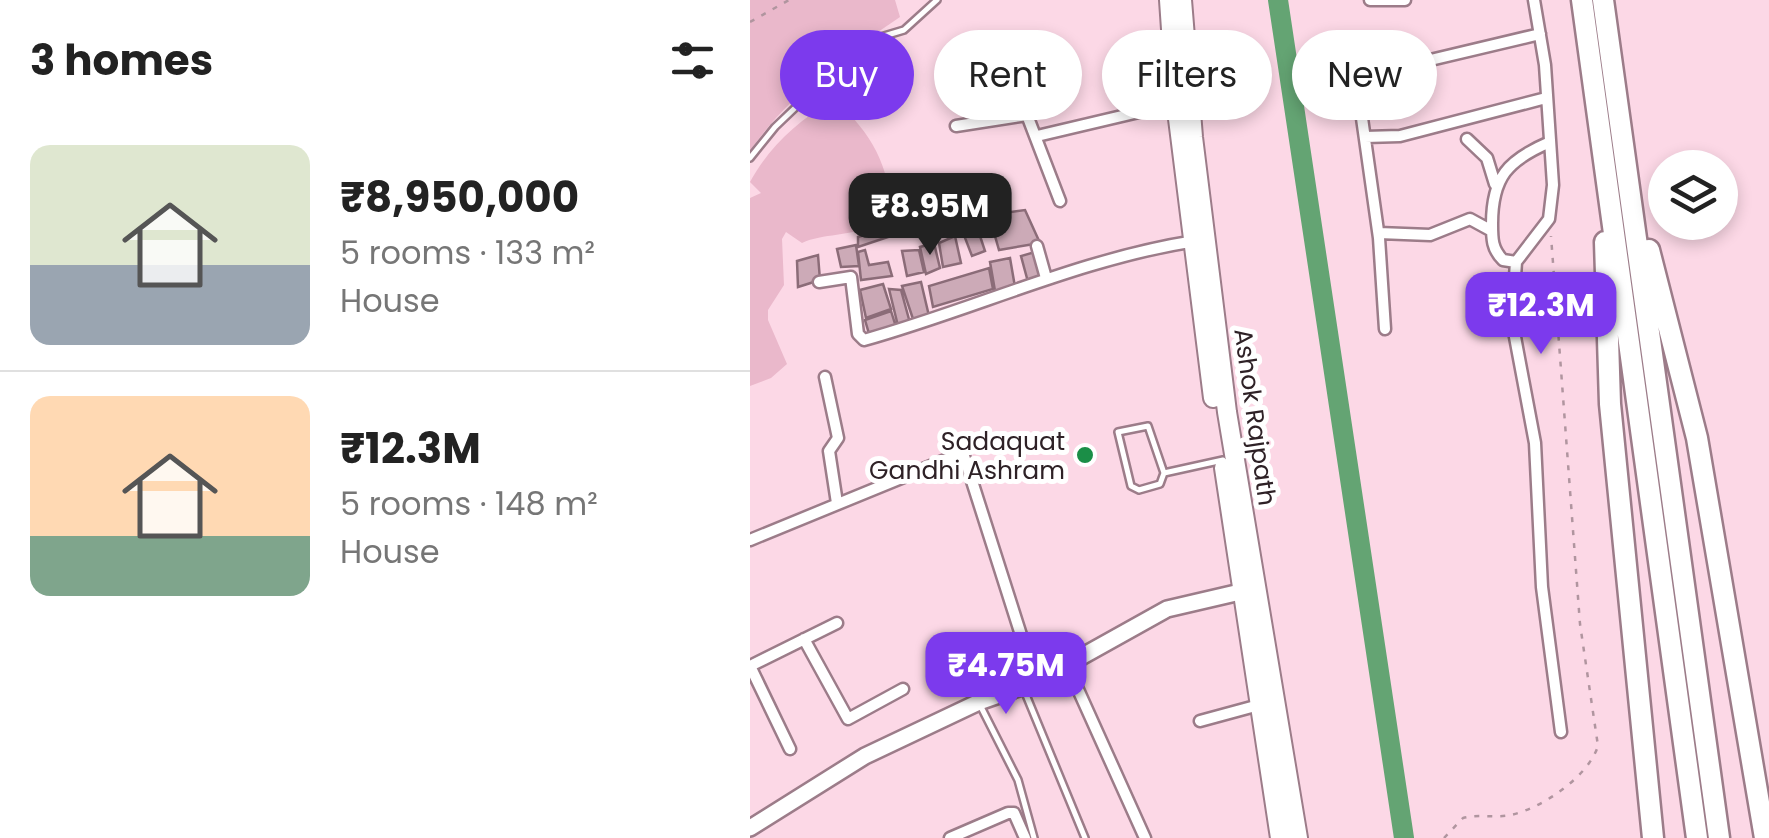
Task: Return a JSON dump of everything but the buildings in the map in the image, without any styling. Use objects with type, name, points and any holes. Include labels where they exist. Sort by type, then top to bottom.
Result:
[{"type":"highway","points":[[1582,0],[1696,834]]},
{"type":"highway","points":[[1604,0],[1718,833]]},
{"type":"highway","points":[[1604,156],[1610,404],[1653,838]]},
{"type":"highway","points":[[1628,176],[1686,380],[1766,838]]},
{"type":"main road","name":"Ashok Rajpath","points":[[1169,0],[1173,30]]},
{"type":"main road","name":"Ashok Rajpath","points":[[1182,0],[1182,30]]},
{"type":"main road","name":"Ashok Rajpath","points":[[1185,120],[1248,590],[1298,838]]},
{"type":"main road","name":"Ashok Rajpath","points":[[1248,590],[1259,705],[1280,838]]},
{"type":"street","points":[[1370,0],[1405,0]]},
{"type":"street","points":[[1534,0],[1550,142],[1549,219],[1516,262],[1512,322],[1536,443],[1542,587],[1561,732]]},
{"type":"street","points":[[1385,329],[1379,233],[1360,89],[1368,76],[1540,34]]},
{"type":"street","points":[[1365,137],[1400,136],[1546,98]]},
{"type":"street","points":[[956,126],[1023,114],[1037,136],[1060,201]]},
{"type":"street","points":[[1037,136],[1108,120]]},
{"type":"street","points":[[1468,139],[1487,158],[1495,184],[1492,231],[1496,252],[1516,262]]},
{"type":"street","points":[[1495,184],[1517,156],[1550,142]]},
{"type":"street","points":[[1379,233],[1430,235],[1470,219],[1492,231]]},
{"type":"street","points":[[819,282],[851,277],[858,334],[864,340],[1046,278],[1149,248],[1199,240]]},
{"type":"street","points":[[1037,246],[1046,278]]},
{"type":"street","points":[[825,377],[838,438],[829,448],[836,503]]},
{"type":"street","points":[[750,540],[954,456],[964,456],[1030,685]]},
{"type":"street","points":[[750,828],[833,774],[979,702],[1030,685],[1167,609],[1248,590]]},
{"type":"street","points":[[790,748],[750,666],[836,623]]},
{"type":"street","points":[[804,640],[848,719],[903,689]]},
{"type":"street","points":[[1067,665],[1145,838]]},
{"type":"street","points":[[1200,721],[1259,705]]},
{"type":"street","points":[[950,838],[1008,813],[1014,813],[1024,838]]},
{"type":"lane","points":[[750,158],[775,127],[864,42],[904,30],[937,0]]},
{"type":"lane","points":[[1148,426],[1164,473],[1160,484],[1134,489],[1118,432],[1148,426]]},
{"type":"lane","points":[[1164,473],[1228,459]]},
{"type":"lane","points":[[1030,685],[1085,838]]},
{"type":"lane","points":[[979,702],[1018,780],[1034,838]]},
{"type":"path","points":[[750,22],[790,0]]},
{"type":"path","points":[[1444,838],[1463,818],[1508,816],[1545,802],[1590,761],[1598,746],[1580,624],[1549,219]]},
{"type":"shaded area","points":[[750,0],[895,0],[900,17],[882,30],[780,30],[780,113],[750,151]]},
{"type":"shaded area","points":[[805,120],[855,120],[880,159],[888,196],[883,213],[863,229],[802,243],[786,232],[782,239],[784,285],[768,310],[768,320],[787,364],[771,378],[750,386],[750,198],[761,193],[750,182],[785,136]]},
{"type":"waterway","points":[[1278,0],[1404,838]]},
{"type":"place","name":"Sadaquat Gandhi Ashram","points":[[1085,455]]}]
